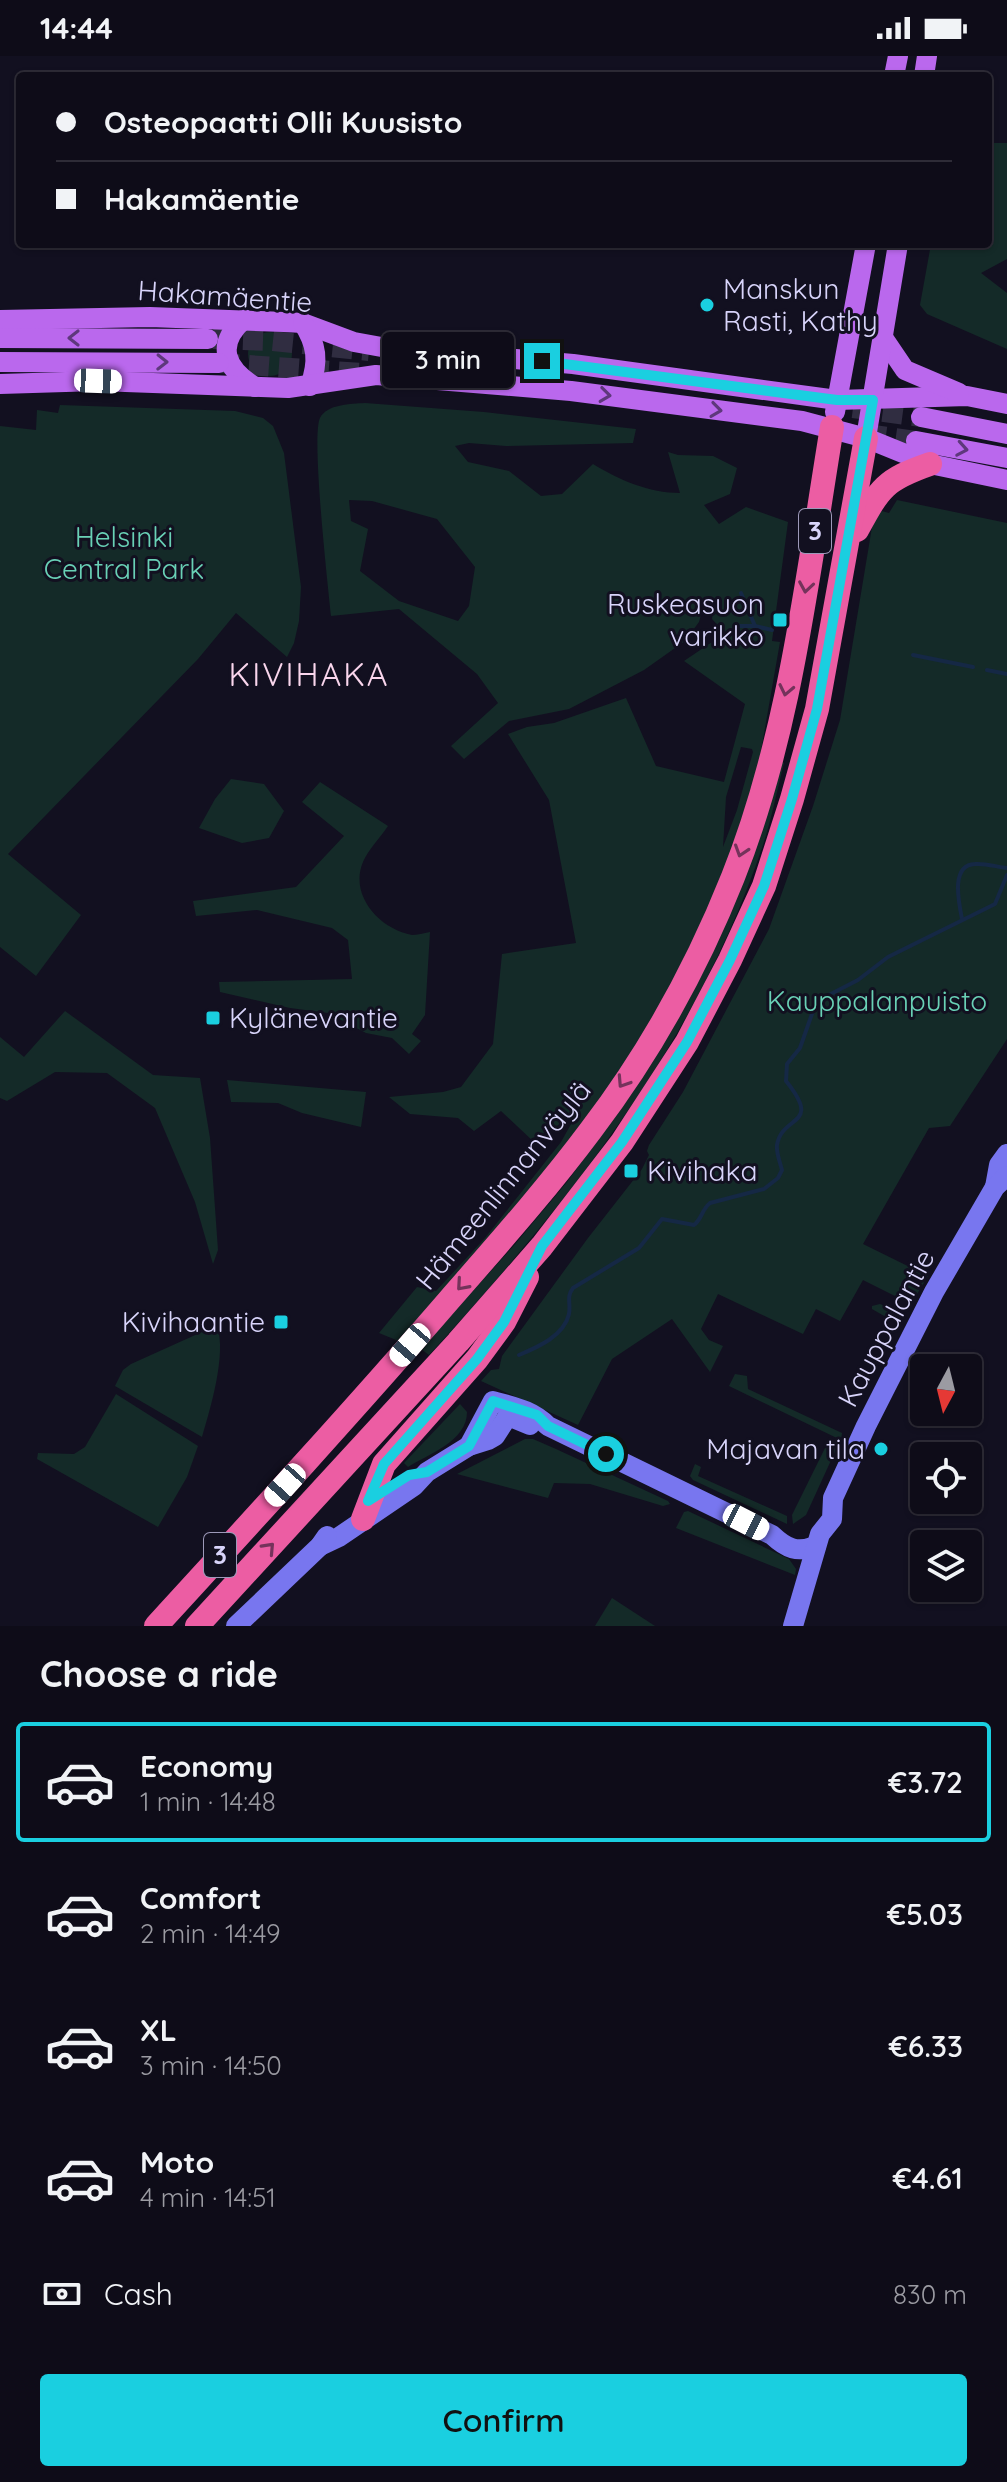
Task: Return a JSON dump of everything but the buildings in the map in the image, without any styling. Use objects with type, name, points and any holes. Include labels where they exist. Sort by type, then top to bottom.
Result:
[{"type":"highway","name":"Hämeenlinnanväylä","points":[[156,1626],[357,1407],[553,1180],[594,1127],[657,1030],[700,949],[733,876],[766,777],[798,636],[832,427]]},
{"type":"highway","name":"3","points":[[197,1626],[449,1353],[542,1246],[622,1142],[687,1042],[764,886],[792,799],[817,709],[866,438]]},
{"type":"highway","points":[[847,550],[876,494],[903,474],[930,464]]},
{"type":"highway","points":[[366,1510],[384,1464],[477,1359],[504,1322],[542,1246]]},
{"type":"main road","points":[[832,427],[865,248]]},
{"type":"main road","points":[[866,438],[897,248]]},
{"type":"main road","points":[[222,359],[230,334],[244,319]]},
{"type":"main road","name":"Hakamäentie","points":[[0,338],[207,328],[244,319],[303,323],[354,342],[375,346],[573,364],[837,400],[967,396]]},
{"type":"main road","name":"Hakamäentie","points":[[0,320],[207,328]]},
{"type":"main road","points":[[303,323],[316,353],[310,386]]},
{"type":"main road","points":[[207,328],[222,359],[255,387]]},
{"type":"main road","points":[[884,339],[905,370],[967,396],[1007,404]]},
{"type":"main road","points":[[0,362],[222,359]]},
{"type":"main road","points":[[571,391],[573,364]]},
{"type":"main road","points":[[0,384],[98,381],[310,386],[376,375],[571,391],[832,427],[930,464],[1007,480]]},
{"type":"main road","points":[[921,417],[1007,434]]},
{"type":"main road","points":[[916,441],[1007,458]]},
{"type":"street","name":"Kauppalantie","points":[[793,1626],[818,1540],[820,1507],[833,1498],[915,1328],[1001,1182],[999,1165],[1007,1154]]},
{"type":"street","points":[[236,1626],[320,1546],[331,1530],[366,1510],[409,1475],[427,1472],[469,1446],[500,1409],[537,1415],[548,1426],[772,1535],[803,1535],[818,1540]]},
{"type":"green space","points":[[992,143],[1007,143],[1007,259],[981,273],[1007,293],[1007,349],[927,314],[920,305],[930,248],[992,248]]},
{"type":"green space","points":[[270,332],[285,339],[292,354],[285,369],[270,376],[255,369],[248,354],[255,339]]},
{"type":"green space","points":[[365,403],[484,412],[636,429],[633,443],[506,446],[469,443],[455,446],[468,462],[509,471],[541,496],[562,494],[593,464],[635,484],[657,491],[680,493],[668,452],[713,456],[737,468],[730,494],[704,505],[719,524],[746,507],[788,522],[772,641],[780,642],[758,768],[722,878],[680,971],[654,1020],[563,1154],[401,1342],[379,1333],[417,1287],[436,1291],[485,1238],[561,1142],[580,1108],[535,1143],[501,1111],[474,1131],[458,1118],[410,1114],[389,1097],[443,1092],[461,1087],[493,1044],[502,954],[576,943],[549,800],[508,734],[554,723],[626,698],[656,766],[724,782],[745,704],[684,661],[712,642],[722,641],[726,634],[712,619],[714,601],[705,600],[699,622],[685,641],[644,670],[569,709],[509,721],[464,759],[451,746],[498,703],[477,674],[399,609],[331,616],[321,512],[318,430],[320,418],[328,410]],"holes":[[[349,500],[372,501],[437,519],[475,567],[469,606],[458,621],[399,601],[360,571],[368,529],[351,521]],[[741,747],[753,752],[723,847],[726,797]]]},
{"type":"green space","name":"Helsinki Central Park","points":[[60,405],[235,411],[263,418],[273,426],[284,453],[301,587],[299,621],[287,657],[236,613],[198,659],[8,854],[81,915],[36,976],[0,947],[0,426],[36,430],[37,410],[58,413]]},
{"type":"green space","name":"Kauppalanpuisto","points":[[897,500],[1007,523],[1007,1039],[950,1126],[929,1128],[863,1244],[928,1276],[911,1304],[863,1280],[840,1321],[816,1309],[803,1334],[718,1294],[701,1329],[709,1340],[723,1346],[710,1372],[672,1319],[612,1359],[578,1425],[481,1381],[491,1370],[499,1369],[502,1356],[642,1169],[649,1155],[649,1145],[683,1092],[769,929],[840,720],[872,527],[878,510],[889,513]]},
{"type":"green space","points":[[780,761],[784,763],[766,835],[735,918],[702,987],[665,1053],[579,1179],[429,1355],[421,1349],[567,1182],[635,1089]]},
{"type":"green space","points":[[231,779],[264,784],[284,811],[269,838],[242,843],[199,828],[215,799]]},
{"type":"green space","points":[[320,782],[388,826],[365,858],[360,874],[360,886],[370,909],[388,926],[400,931],[412,935],[430,932],[425,1015],[412,1034],[421,1041],[409,1054],[392,1038],[366,1033],[328,1013],[220,992],[219,982],[352,979],[348,940],[332,928],[257,910],[196,916],[193,901],[296,887],[344,836],[302,802]]},
{"type":"green space","points":[[65,1011],[153,1075],[200,1078],[210,1138],[218,1250],[213,1264],[195,1202],[155,1108],[107,1073],[55,1072],[7,1101],[0,1098],[0,1037],[24,1057]]},
{"type":"green space","points":[[227,1080],[366,1092],[361,1127],[302,1113],[278,1103],[231,1102]]},
{"type":"green space","points":[[880,1304],[906,1314],[900,1325],[872,1309],[872,1306]]},
{"type":"green space","points":[[217,1327],[220,1338],[219,1366],[202,1437],[115,1386],[123,1370],[131,1364]]},
{"type":"green space","points":[[735,1374],[747,1376],[748,1389],[842,1433],[841,1440],[729,1386]]},
{"type":"green space","points":[[116,1394],[198,1446],[187,1477],[158,1527],[37,1459],[38,1453],[74,1454],[85,1447]]},
{"type":"green space","points":[[460,1404],[467,1412],[461,1431],[445,1446],[408,1467],[404,1463]]},
{"type":"green space","points":[[525,1439],[533,1439],[556,1449],[670,1504],[663,1506],[590,1484],[554,1483],[548,1498],[457,1474]]},
{"type":"green space","points":[[829,1440],[838,1445],[806,1515],[793,1524],[792,1515]]},
{"type":"green space","points":[[695,1464],[701,1467],[698,1476],[787,1516],[787,1524],[693,1480],[690,1476]]},
{"type":"green space","points":[[688,1511],[789,1559],[796,1569],[795,1575],[676,1528],[684,1512]]},
{"type":"green space","points":[[612,1598],[655,1626],[595,1626]]},
{"type":"waterway","points":[[741,593],[755,626]]},
{"type":"waterway","points":[[735,626],[772,630]]},
{"type":"waterway","points":[[913,655],[973,667]]},
{"type":"waterway","points":[[987,670],[1007,674]]},
{"type":"waterway","points":[[962,919],[958,886],[962,871],[975,864],[1007,868]]},
{"type":"waterway","points":[[519,1355],[549,1340],[562,1329],[569,1314],[569,1297],[573,1288],[639,1248],[662,1219],[694,1225],[710,1203],[764,1189],[778,1178],[782,1170],[777,1148],[780,1135],[801,1113],[801,1106],[786,1081],[787,1064],[800,1048],[813,1011],[823,998],[858,980],[888,957],[995,904],[1007,875]]},
{"type":"tunnel","points":[[213,339],[272,341],[369,351]]},
{"type":"tunnel","points":[[219,363],[362,373]]},
{"type":"tunnel","points":[[853,408],[921,417]]},
{"type":"tunnel","points":[[866,434],[916,441]]},
{"type":"place","name":"Manskun Rasti, Kathy","points":[[707,305]]},
{"type":"place","name":"Ruskeasuon varikko","points":[[780,620]]},
{"type":"place","name":"Kylänevantie","points":[[213,1018]]},
{"type":"place","name":"Kivihaka","points":[[631,1171]]},
{"type":"place","name":"Kivihaantie","points":[[281,1322]]},
{"type":"place","name":"Majavan tila","points":[[881,1449]]},
{"type":"district","name":"KIVIHAKA","points":[[309,675]]},
{"type":"route","points":[[542,361],[837,400],[873,400],[817,709],[764,886],[687,1042],[622,1142],[542,1246],[504,1322],[477,1359],[384,1464],[368,1501],[409,1475],[427,1472],[469,1446],[493,1401],[537,1415],[548,1426],[606,1454]]}]
